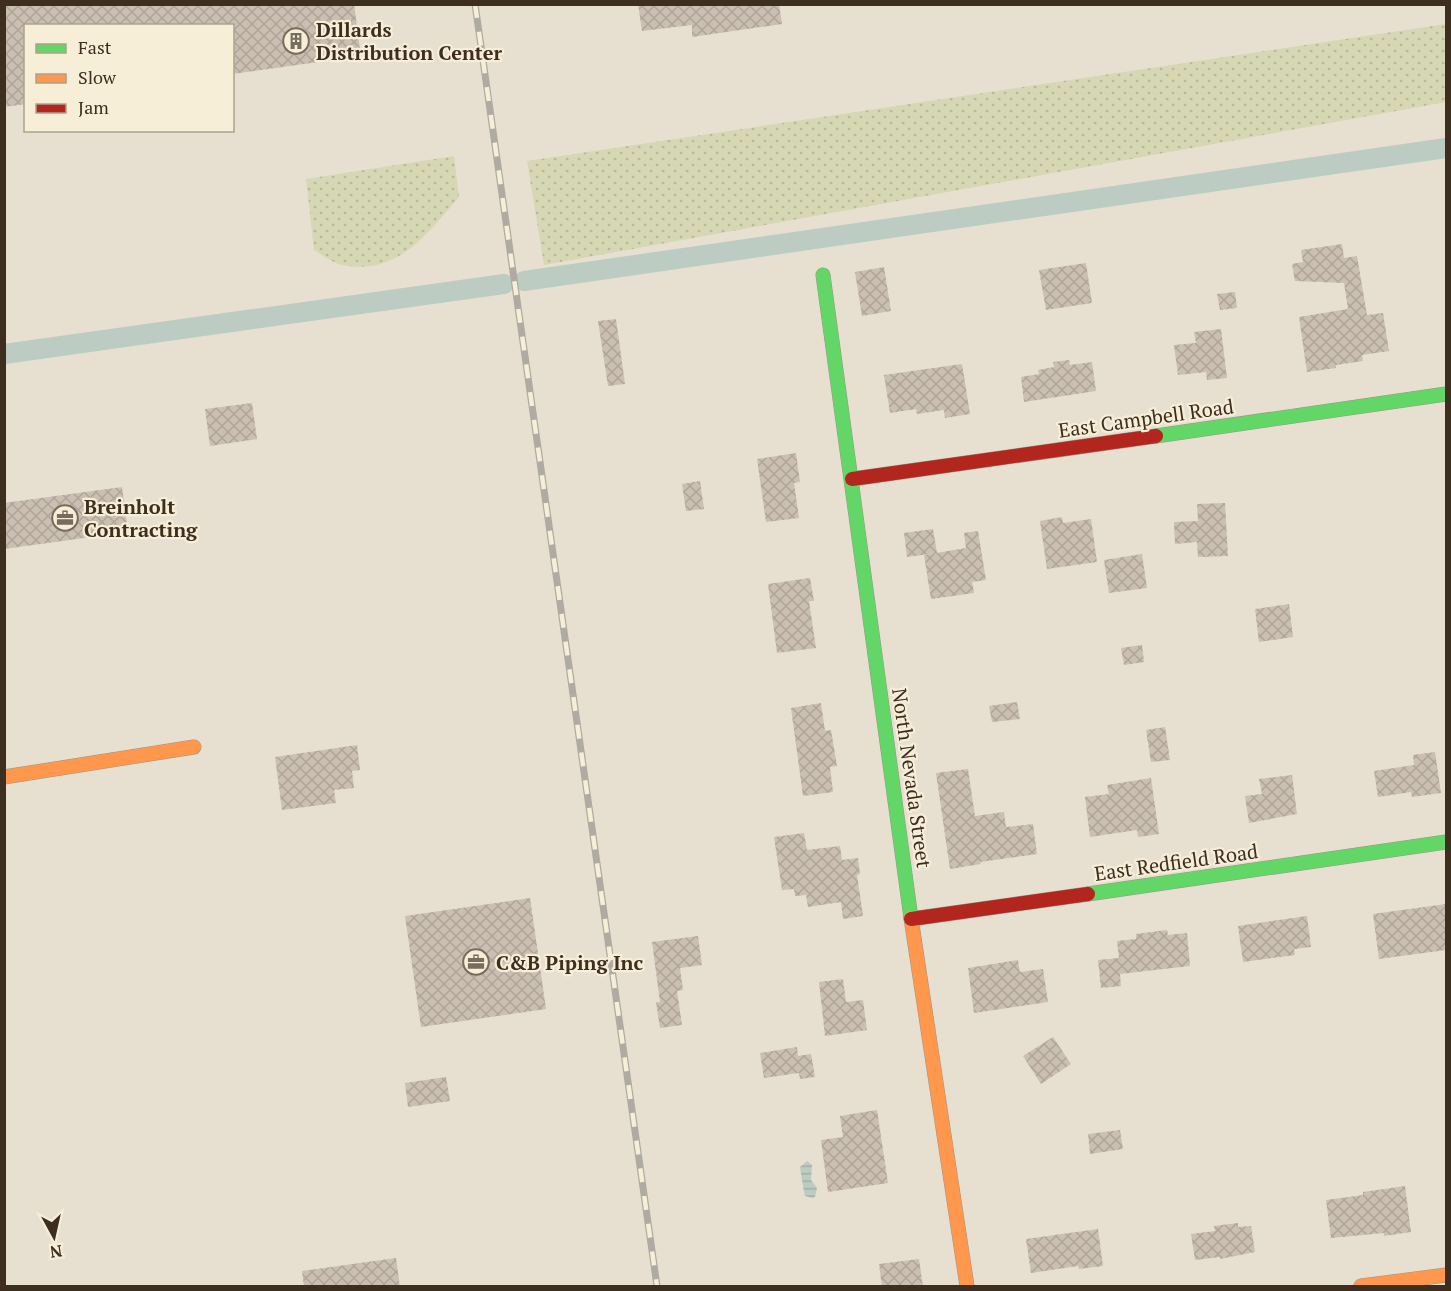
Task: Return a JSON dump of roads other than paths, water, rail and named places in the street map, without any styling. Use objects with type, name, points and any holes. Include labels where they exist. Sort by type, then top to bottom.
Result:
[{"type":"street","name":"North Nevada Street","points":[[823,275],[911,920],[967,1287]]},
{"type":"street","name":"East Campbell Road","points":[[852,480],[1446,394]]},
{"type":"street","points":[[4,777],[194,747]]},
{"type":"street","name":"East Redfield Road","points":[[911,920],[1446,842]]},
{"type":"street","points":[[1361,1287],[1446,1275]]},
{"type":"waterway","points":[[524,281],[1446,148]]},
{"type":"waterway","points":[[4,354],[504,284]]},
{"type":"railway","points":[[475,4],[657,1286]]},
{"type":"place","name":"Dillards Distribution Center","points":[[296,41]]},
{"type":"place","name":"Breinholt Contracting","points":[[65,518]]},
{"type":"place","name":"C&B Piping Inc","points":[[476,962]]}]
